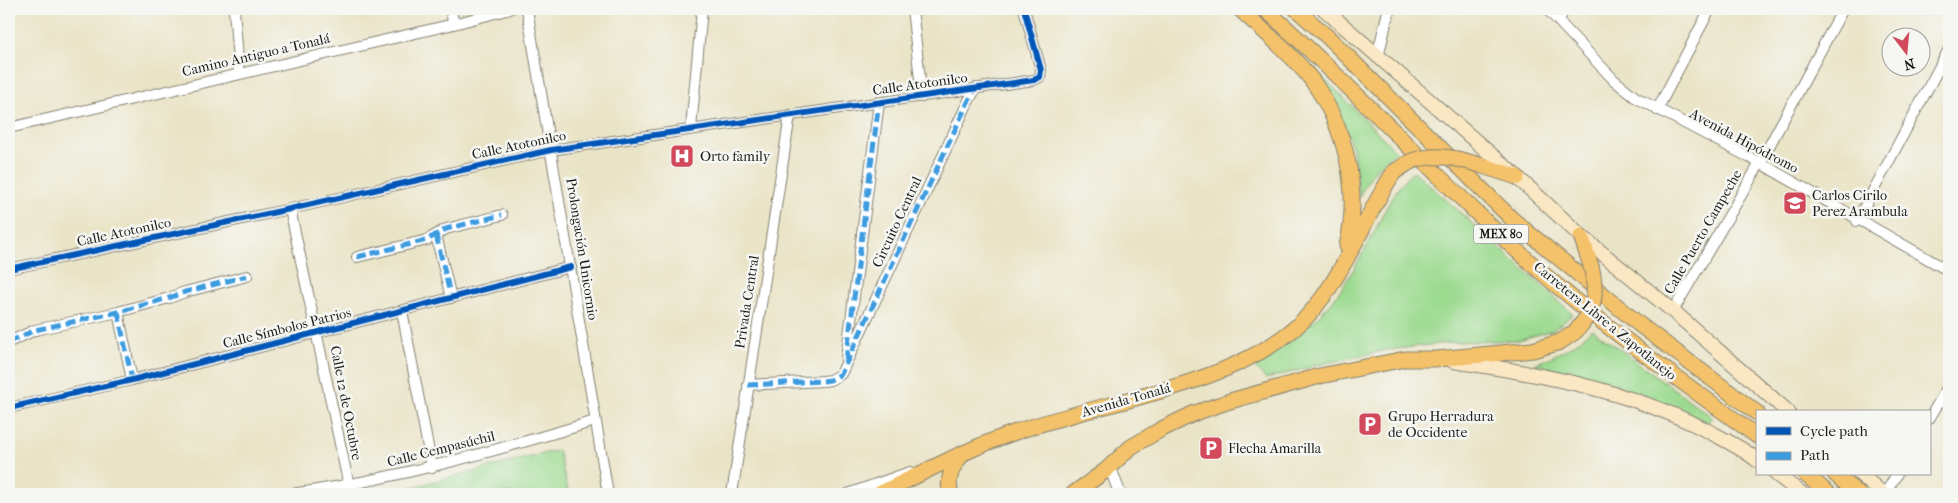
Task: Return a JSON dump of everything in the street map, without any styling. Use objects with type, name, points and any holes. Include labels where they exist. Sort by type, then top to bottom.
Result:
[{"type":"main road","points":[[1240,9],[1310,78],[1332,112],[1346,149],[1351,182],[1350,236],[1342,264]]},
{"type":"main road","name":"Carretera Libre a Zapotlanejo","points":[[1265,9],[1316,54],[1458,195],[1555,284],[1655,362],[1756,435]]},
{"type":"main road","name":"Carretera Libre a Zapotlanejo","points":[[1296,9],[1330,39],[1513,220],[1640,325],[1756,412]]},
{"type":"main road","points":[[1324,9],[1517,177],[1581,236],[1673,312],[1786,410]]},
{"type":"main road","points":[[1342,264],[1378,195],[1394,172],[1415,160],[1437,157],[1456,159],[1517,177]]},
{"type":"main road","points":[[1073,494],[1110,467],[1131,447],[1195,413],[1230,401],[1320,376],[1405,359],[1437,359],[1533,350],[1560,342],[1575,332],[1588,316],[1594,300],[1591,266],[1581,236]]},
{"type":"main road","name":"Avenida Tonalá","points":[[879,494],[1013,433],[1176,386],[1233,366],[1259,353],[1296,328],[1324,297],[1342,264]]},
{"type":"main road","points":[[1437,359],[1576,382],[1644,403],[1683,418],[1747,452],[1756,459]]},
{"type":"main road","points":[[951,494],[949,477],[953,466],[962,455]]},
{"type":"main road","points":[[1779,476],[1802,494]]},
{"type":"main road","points":[[1807,476],[1829,494]]},
{"type":"main road","points":[[1837,476],[1858,494]]},
{"type":"main road","points":[[1862,476],[1884,494]]},
{"type":"street","points":[[234,9],[239,73]]},
{"type":"street","points":[[450,9],[454,24]]},
{"type":"street","name":"Camino Antiguo a Tonalá","points":[[9,128],[454,24],[510,9]]},
{"type":"street","name":"Prolongación Unicornio","points":[[527,9],[608,494]]},
{"type":"street","points":[[691,128],[702,9]]},
{"type":"street","points":[[912,9],[922,97]]},
{"type":"street","name":"Calle Atotonilco","points":[[9,269],[290,209],[551,150],[691,128],[1028,82],[1040,76],[1040,64],[1024,9]]},
{"type":"street","points":[[1378,55],[1389,9]]},
{"type":"street","name":"Avenida Hipódromo","points":[[1547,9],[1614,80],[1635,97],[1760,163],[1858,221],[1949,271]]},
{"type":"street","points":[[1558,21],[1565,9]]},
{"type":"street","points":[[1658,110],[1710,9]]},
{"type":"street","name":"Calle Puerto Campeche","points":[[1673,312],[1760,163],[1843,9]]},
{"type":"street","points":[[1858,221],[1949,48]]},
{"type":"street","name":"Circuito Central","points":[[844,369],[976,88]]},
{"type":"street","name":"Circuito Central","points":[[844,369],[879,102]]},
{"type":"street","name":"Privada Central","points":[[732,494],[790,115]]},
{"type":"street","name":"Calle 12 de Octubre","points":[[290,209],[318,333],[349,486]]},
{"type":"street","points":[[356,257],[428,240],[446,229],[502,215]]},
{"type":"street","points":[[436,235],[451,298]]},
{"type":"street","name":"Calle Símbolos Patrios","points":[[9,408],[132,380],[571,268]]},
{"type":"street","points":[[9,342],[35,330],[118,312],[247,276]]},
{"type":"street","points":[[402,311],[432,468]]},
{"type":"street","points":[[118,312],[132,380]]},
{"type":"street","points":[[748,385],[830,380],[841,374],[844,369]]},
{"type":"street","points":[[1930,417],[1949,385]]},
{"type":"street","name":"Calle Cempasúchil","points":[[292,494],[349,486],[432,468],[595,421]]},
{"type":"street","points":[[848,494],[902,475],[945,463]]},
{"type":"street","points":[[1110,467],[1120,494]]},
{"type":"street","points":[[1884,494],[1896,476]]},
{"type":"green space","points":[[1322,76],[1397,152],[1375,171],[1359,197],[1353,149],[1336,106],[1318,80]]},
{"type":"green space","points":[[1414,171],[1573,314],[1553,330],[1519,340],[1456,342],[1388,350],[1322,364],[1266,379],[1254,367],[1302,331],[1333,300],[1370,241],[1395,192]]},
{"type":"green space","points":[[1592,329],[1712,417],[1707,423],[1623,388],[1535,364],[1579,341]]},
{"type":"green space","points":[[558,450],[569,494],[385,494]]},
{"type":"marked path","points":[[748,385],[823,381],[830,380],[841,374],[976,88]]},
{"type":"marked path","points":[[846,360],[879,102]]},
{"type":"marked path","points":[[357,257],[427,240],[446,229],[502,215]]},
{"type":"marked path","points":[[436,235],[451,298]]},
{"type":"marked path","points":[[9,342],[35,330],[118,312],[247,276]]},
{"type":"marked path","points":[[118,312],[132,380]]},
{"type":"cycle path","points":[[9,269],[290,209],[551,150],[1034,80],[1040,77],[1041,70],[1024,9]]},
{"type":"cycle path","points":[[9,408],[132,380],[571,267]]},
{"type":"place","name":"Orto family","points":[[682,156]]},
{"type":"place","name":"Carlos Cirilo Perez Arambula","points":[[1795,203]]},
{"type":"place","name":"Grupo Herradura de Occidente","points":[[1370,424]]},
{"type":"place","name":"Flecha Amarilla","points":[[1211,448]]}]
